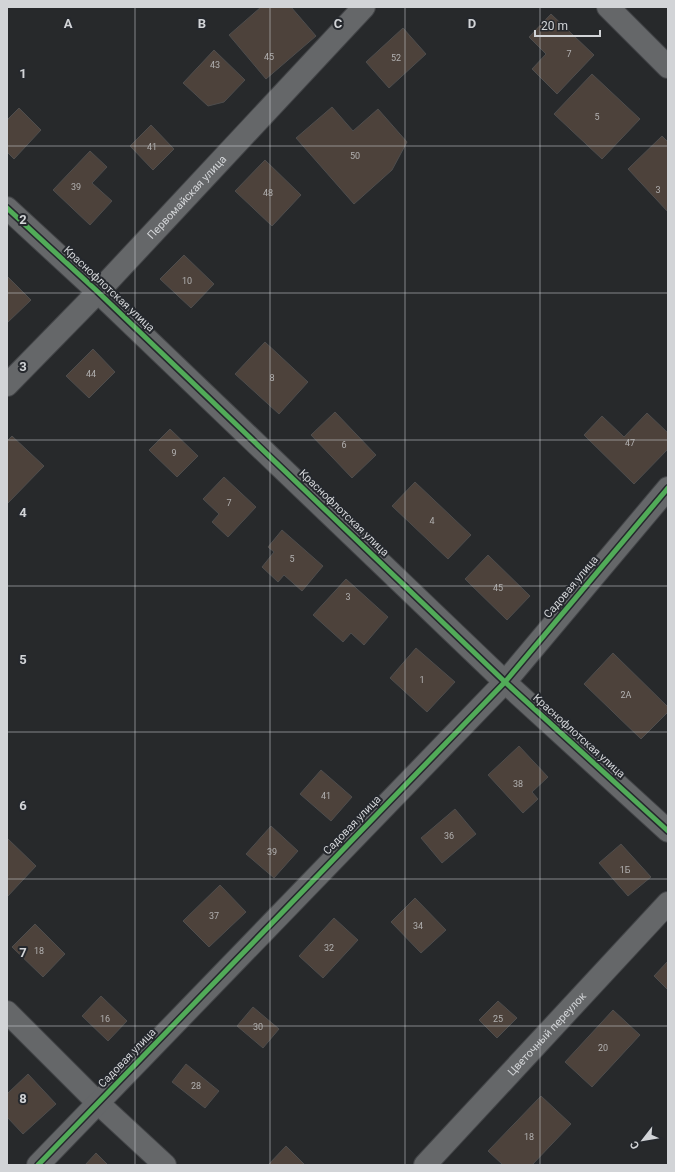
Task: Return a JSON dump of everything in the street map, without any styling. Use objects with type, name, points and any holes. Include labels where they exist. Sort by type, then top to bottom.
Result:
[{"type":"street","name":"Первомайская улица","points":[[7,385],[98,292],[364,7]]},
{"type":"street","points":[[608,7],[668,67]]},
{"type":"street","name":"Краснофлотская улица","points":[[7,208],[98,292],[505,682],[668,831]]},
{"type":"street","name":"Садовая улица","points":[[38,1165],[505,682],[668,488]]},
{"type":"street","name":"Цветочный переулок","points":[[425,1165],[668,903]]},
{"type":"street","points":[[7,1012],[98,1103],[165,1165]]},
{"type":"building","points":[[261,7],[291,7],[316,36],[266,79],[229,35]]},
{"type":"building","points":[[551,14],[594,55],[557,94],[532,69],[546,54],[529,37]]},
{"type":"building","points":[[403,28],[426,54],[389,88],[366,62]]},
{"type":"building","points":[[214,50],[245,80],[224,102],[208,106],[183,83]]},
{"type":"building","points":[[592,74],[640,119],[602,159],[554,114]]},
{"type":"building","points":[[332,107],[353,131],[378,109],[407,142],[392,170],[354,204],[296,138]]},
{"type":"building","points":[[19,108],[41,130],[14,159],[7,152],[7,120]]},
{"type":"building","points":[[151,125],[174,149],[153,170],[130,146]]},
{"type":"building","points":[[662,136],[668,142],[668,212],[628,169]]},
{"type":"building","points":[[90,151],[107,167],[92,183],[112,201],[90,225],[53,190]]},
{"type":"building","points":[[265,160],[301,195],[272,226],[235,191]]},
{"type":"building","points":[[184,255],[214,284],[191,308],[160,279]]},
{"type":"building","points":[[7,276],[31,300],[7,323]]},
{"type":"building","points":[[265,342],[308,382],[279,414],[235,374]]},
{"type":"building","points":[[93,349],[115,372],[89,398],[66,376]]},
{"type":"building","points":[[335,412],[376,455],[352,478],[311,435]]},
{"type":"building","points":[[647,413],[668,433],[668,449],[634,484],[584,435],[602,416],[624,437]]},
{"type":"building","points":[[170,429],[198,456],[177,477],[149,450]]},
{"type":"building","points":[[12,436],[44,466],[7,504],[7,441]]},
{"type":"building","points":[[224,477],[256,507],[228,537],[212,522],[219,514],[203,499]]},
{"type":"building","points":[[415,482],[471,535],[448,559],[392,506]]},
{"type":"building","points":[[282,530],[323,566],[302,591],[284,575],[278,582],[262,567],[274,552],[268,547]]},
{"type":"building","points":[[488,555],[530,596],[507,620],[465,579]]},
{"type":"building","points":[[346,579],[388,617],[364,645],[351,633],[343,642],[313,615]]},
{"type":"building","points":[[416,648],[455,682],[427,712],[390,678]]},
{"type":"building","points":[[613,653],[668,707],[668,712],[641,739],[584,684]]},
{"type":"building","points":[[519,746],[548,777],[532,792],[538,799],[523,813],[488,775]]},
{"type":"building","points":[[321,770],[352,797],[331,821],[300,794]]},
{"type":"building","points":[[455,809],[476,834],[442,863],[421,838]]},
{"type":"building","points":[[271,826],[298,851],[274,878],[246,854]]},
{"type":"building","points":[[7,838],[36,866],[7,897]]},
{"type":"building","points":[[621,844],[651,877],[628,896],[599,863]]},
{"type":"building","points":[[220,885],[246,912],[209,947],[183,921]]},
{"type":"building","points":[[415,898],[446,930],[421,953],[391,922]]},
{"type":"building","points":[[334,918],[358,940],[323,978],[299,956]]},
{"type":"building","points":[[35,924],[65,954],[43,977],[12,947]]},
{"type":"building","points":[[668,961],[668,990],[654,976]]},
{"type":"building","points":[[101,996],[127,1021],[108,1041],[82,1016]]},
{"type":"building","points":[[498,1001],[517,1018],[497,1038],[479,1020]]},
{"type":"building","points":[[253,1007],[279,1029],[263,1048],[237,1026]]},
{"type":"building","points":[[613,1010],[640,1035],[592,1087],[565,1062]]},
{"type":"building","points":[[186,1064],[219,1091],[205,1108],[172,1082]]},
{"type":"building","points":[[28,1074],[56,1104],[23,1134],[7,1117],[7,1094]]},
{"type":"building","points":[[541,1096],[571,1124],[532,1165],[503,1165],[488,1151]]},
{"type":"building","points":[[286,1146],[305,1165],[268,1165]]},
{"type":"building","points":[[96,1153],[108,1165],[85,1165]]},
{"type":"cycle path","points":[[7,208],[98,292],[505,682],[668,831]]},
{"type":"cycle path","points":[[38,1165],[505,682],[668,488]]}]
